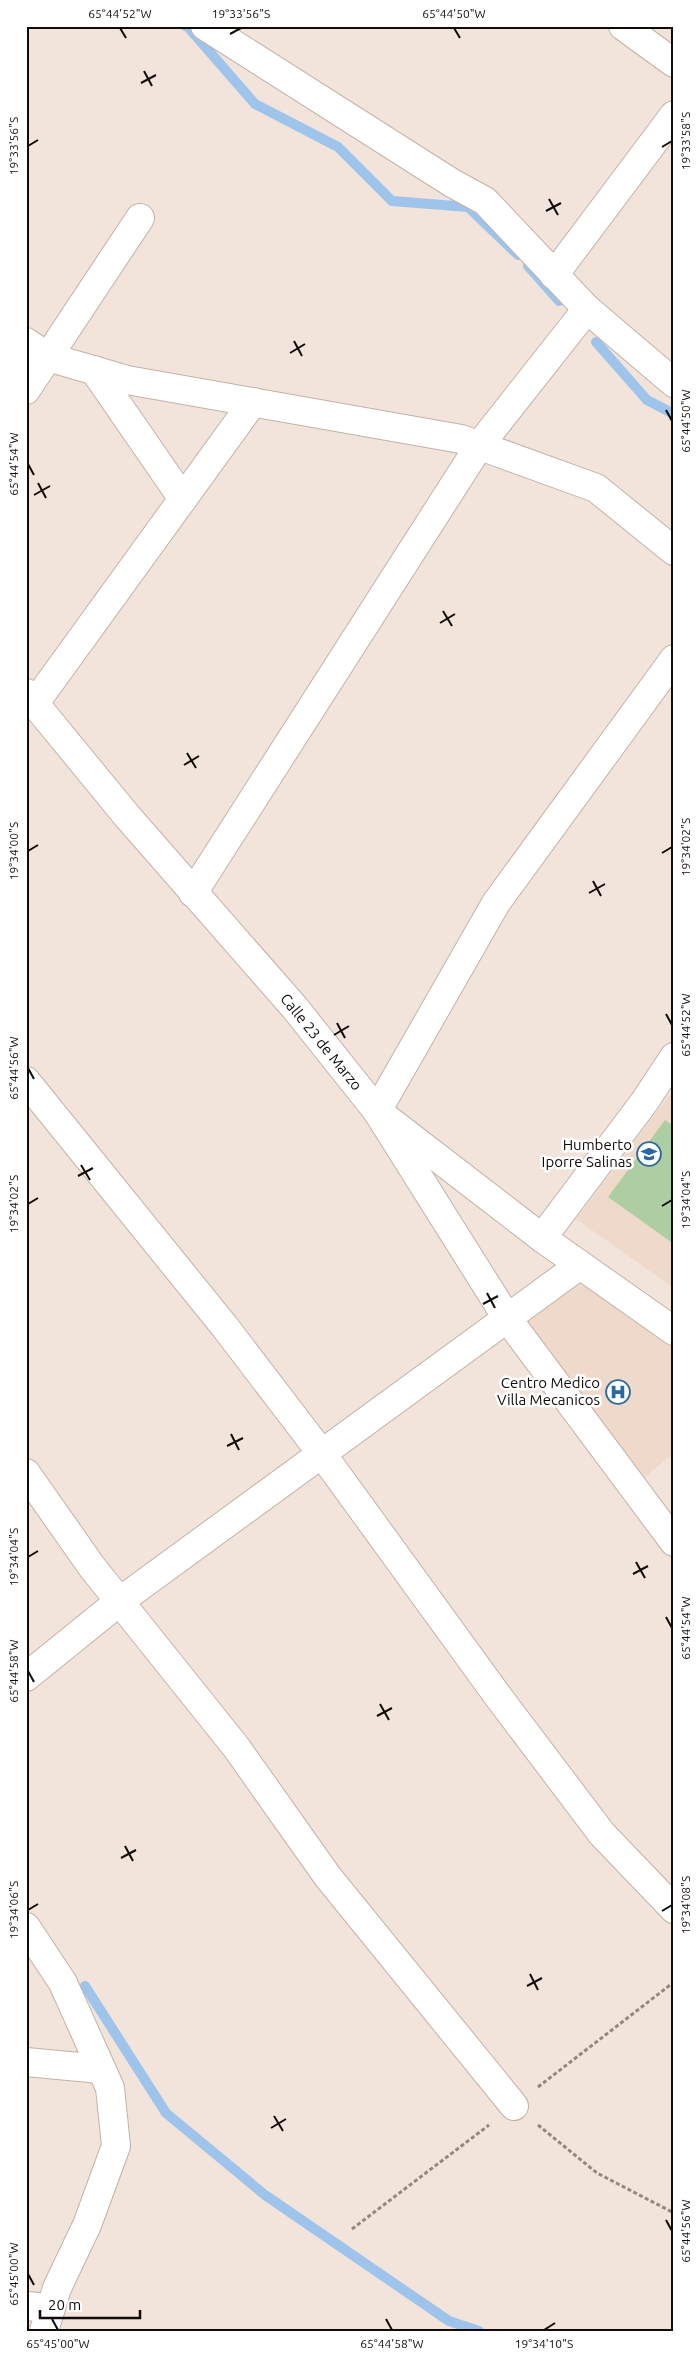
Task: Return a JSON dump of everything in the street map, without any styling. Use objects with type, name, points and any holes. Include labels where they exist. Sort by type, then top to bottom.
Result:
[{"type":"street","points":[[205,26],[452,183],[484,201],[586,309],[674,383]]},
{"type":"street","points":[[623,26],[674,63]]},
{"type":"street","points":[[554,275],[674,115]]},
{"type":"street","points":[[26,390],[37,350],[140,218]]},
{"type":"street","points":[[193,893],[479,446],[586,309]]},
{"type":"street","points":[[37,350],[127,380],[461,439],[596,488],[674,551]]},
{"type":"street","points":[[94,370],[183,499]]},
{"type":"street","points":[[31,698],[183,499],[253,402]]},
{"type":"street","points":[[674,659],[496,903],[377,1111],[506,1318],[674,1542]]},
{"type":"street","name":"Calle 23 de Marzo","points":[[31,698],[126,816],[295,1008],[377,1111],[542,1238],[674,1331]]},
{"type":"street","points":[[542,1238],[645,1101],[674,1057]]},
{"type":"street","points":[[26,1081],[120,1194],[322,1454],[500,1699],[602,1834],[674,1910]]},
{"type":"street","points":[[26,1677],[120,1601],[580,1265]]},
{"type":"street","points":[[26,1473],[92,1566],[236,1747],[328,1877],[514,2106]]},
{"type":"street","points":[[26,1927],[64,1983],[110,2088],[116,2146],[87,2225],[57,2288],[40,2315]]},
{"type":"street","points":[[26,2062],[101,2069]]},
{"type":"path","points":[[352,2229],[674,1982]]},
{"type":"path","points":[[514,2106],[597,2173],[674,2213]]},
{"type":"shaded area","name":"Humberto Iporre Salinas","points":[[674,1089],[674,1288],[576,1219]]},
{"type":"shaded area","name":"Centro Medico Villa Mecanicos","points":[[580,1265],[674,1331],[674,1453],[633,1487],[507,1318]]},
{"type":"green space","points":[[665,1120],[674,1126],[674,1244],[608,1197]]},
{"type":"waterway","points":[[185,26],[188,27],[255,104],[338,147],[392,201],[468,207],[518,255]]},
{"type":"waterway","points":[[528,266],[559,301]]},
{"type":"waterway","points":[[596,342],[647,400],[674,414]]},
{"type":"waterway","points":[[85,1986],[166,2113],[265,2195],[449,2321],[479,2331]]},
{"type":"place","name":"Humberto Iporre Salinas","points":[[649,1154]]},
{"type":"place","name":"Centro Medico Villa Mecanicos","points":[[618,1392]]}]
